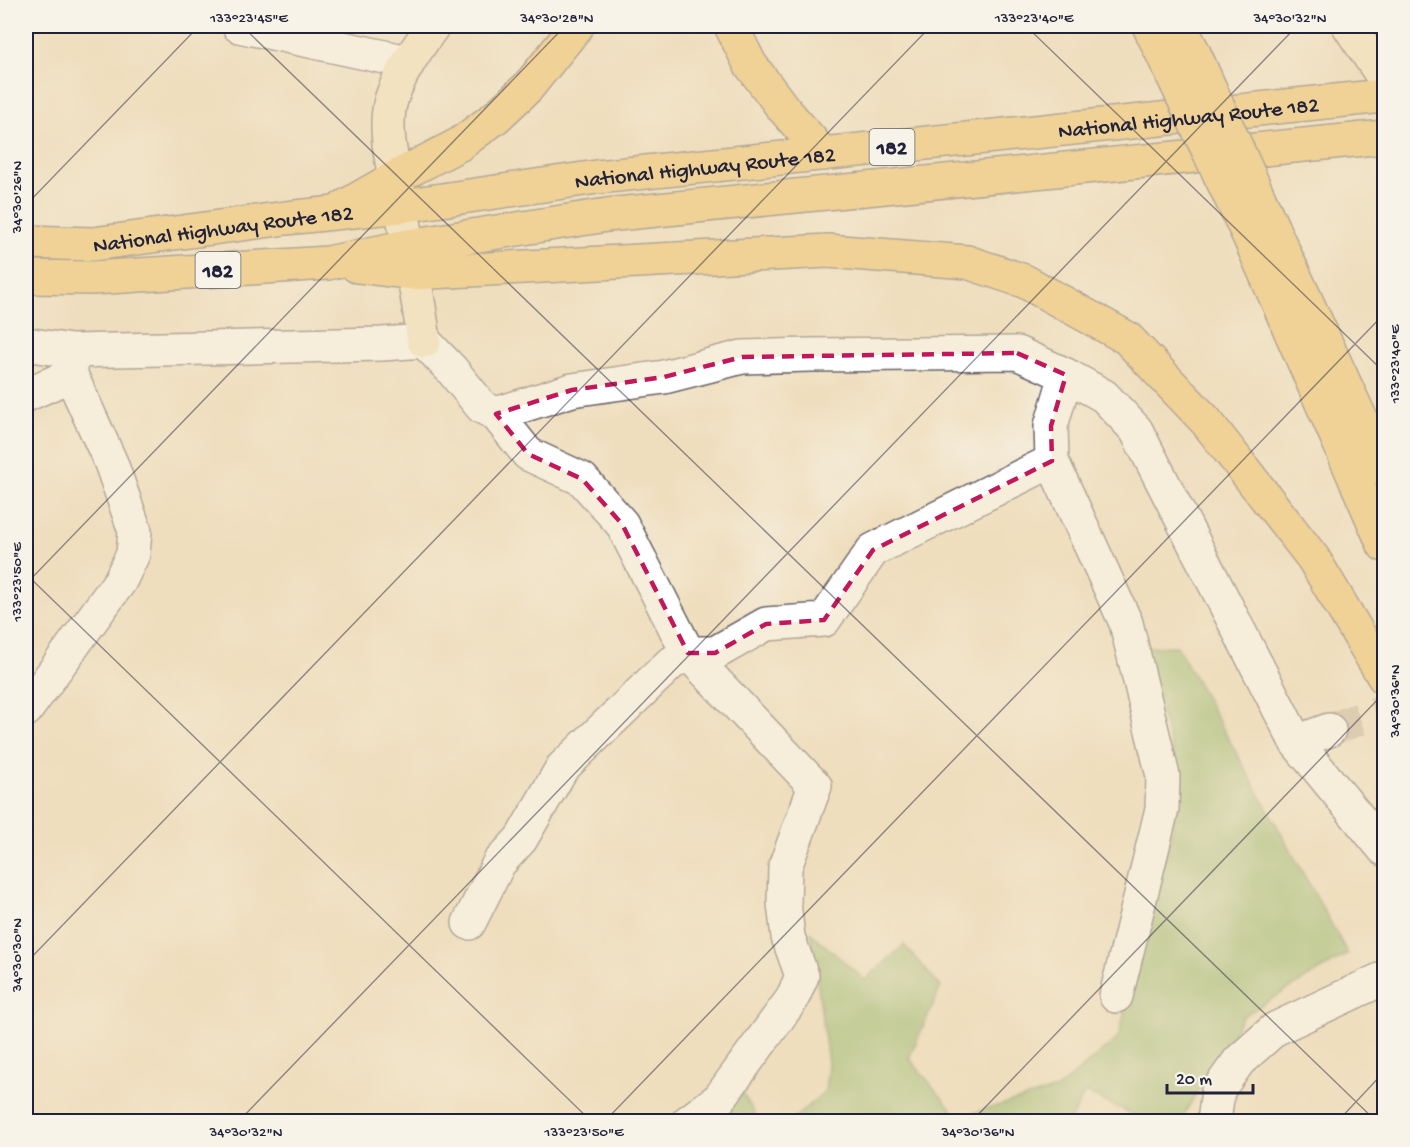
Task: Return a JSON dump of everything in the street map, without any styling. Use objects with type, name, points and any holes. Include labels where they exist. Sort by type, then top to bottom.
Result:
[{"type":"highway","points":[[398,191],[496,117],[528,87],[577,26]]},
{"type":"highway","points":[[731,26],[750,64],[783,108],[824,154]]},
{"type":"highway","points":[[1149,26],[1179,45],[1260,231],[1384,545]]},
{"type":"highway","name":"National Highway Route 182","points":[[26,242],[93,244],[332,214],[398,191],[597,177],[1384,96]]},
{"type":"highway","name":"National Highway Route 182","points":[[26,276],[92,278],[328,262],[411,260],[607,215],[1384,137]]},
{"type":"highway","points":[[1260,231],[1384,469]]},
{"type":"highway","points":[[411,260],[828,250],[967,262],[1024,281],[1127,338],[1206,421],[1313,558],[1384,676]]},
{"type":"street","points":[[240,26],[408,62]]},
{"type":"street","points":[[433,26],[408,62],[391,98],[388,124],[424,341],[452,370],[482,407],[496,414],[528,454],[582,479],[622,524],[688,653],[814,786],[785,867],[784,903],[788,937],[802,976],[792,999],[719,1099],[688,1122]]},
{"type":"street","points":[[1349,26],[1384,78]]},
{"type":"street","points":[[26,344],[71,363],[424,341]]},
{"type":"street","points":[[496,414],[572,390],[664,377],[742,357],[1017,353],[1066,375],[1104,396],[1136,430],[1296,742],[1384,849]]},
{"type":"street","points":[[26,395],[71,363]]},
{"type":"street","points":[[26,710],[120,581],[133,554],[135,531],[71,363]]},
{"type":"street","points":[[1066,375],[1051,426],[1052,461],[1126,623],[1163,776],[1162,809],[1116,996]]},
{"type":"street","points":[[469,923],[499,863],[521,839],[562,768],[670,664],[688,653],[715,653],[766,624],[824,620],[873,550],[1052,461]]},
{"type":"street","points":[[1296,742],[1329,730]]},
{"type":"street","points":[[1215,1122],[1218,1090],[1239,1061],[1275,1029],[1384,978]]},
{"type":"highlighted area","points":[[1017,353],[1066,375],[1051,426],[1052,461],[873,550],[824,620],[766,624],[715,653],[688,653],[622,524],[582,479],[528,454],[496,414],[572,390],[664,377],[742,357]]},
{"type":"green space","points":[[1177,646],[1348,954],[1243,1016],[1180,1121],[1147,1121],[1085,1092],[1070,1121],[790,1122],[825,1091],[828,1064],[811,933],[865,980],[904,945],[941,987],[909,1058],[958,1117],[1057,1089],[1118,1038],[1183,785],[1141,647]]},
{"type":"green space","points":[[742,1092],[759,1121],[709,1122]]},
{"type":"tunnel","points":[[1329,730],[1384,710]]}]
